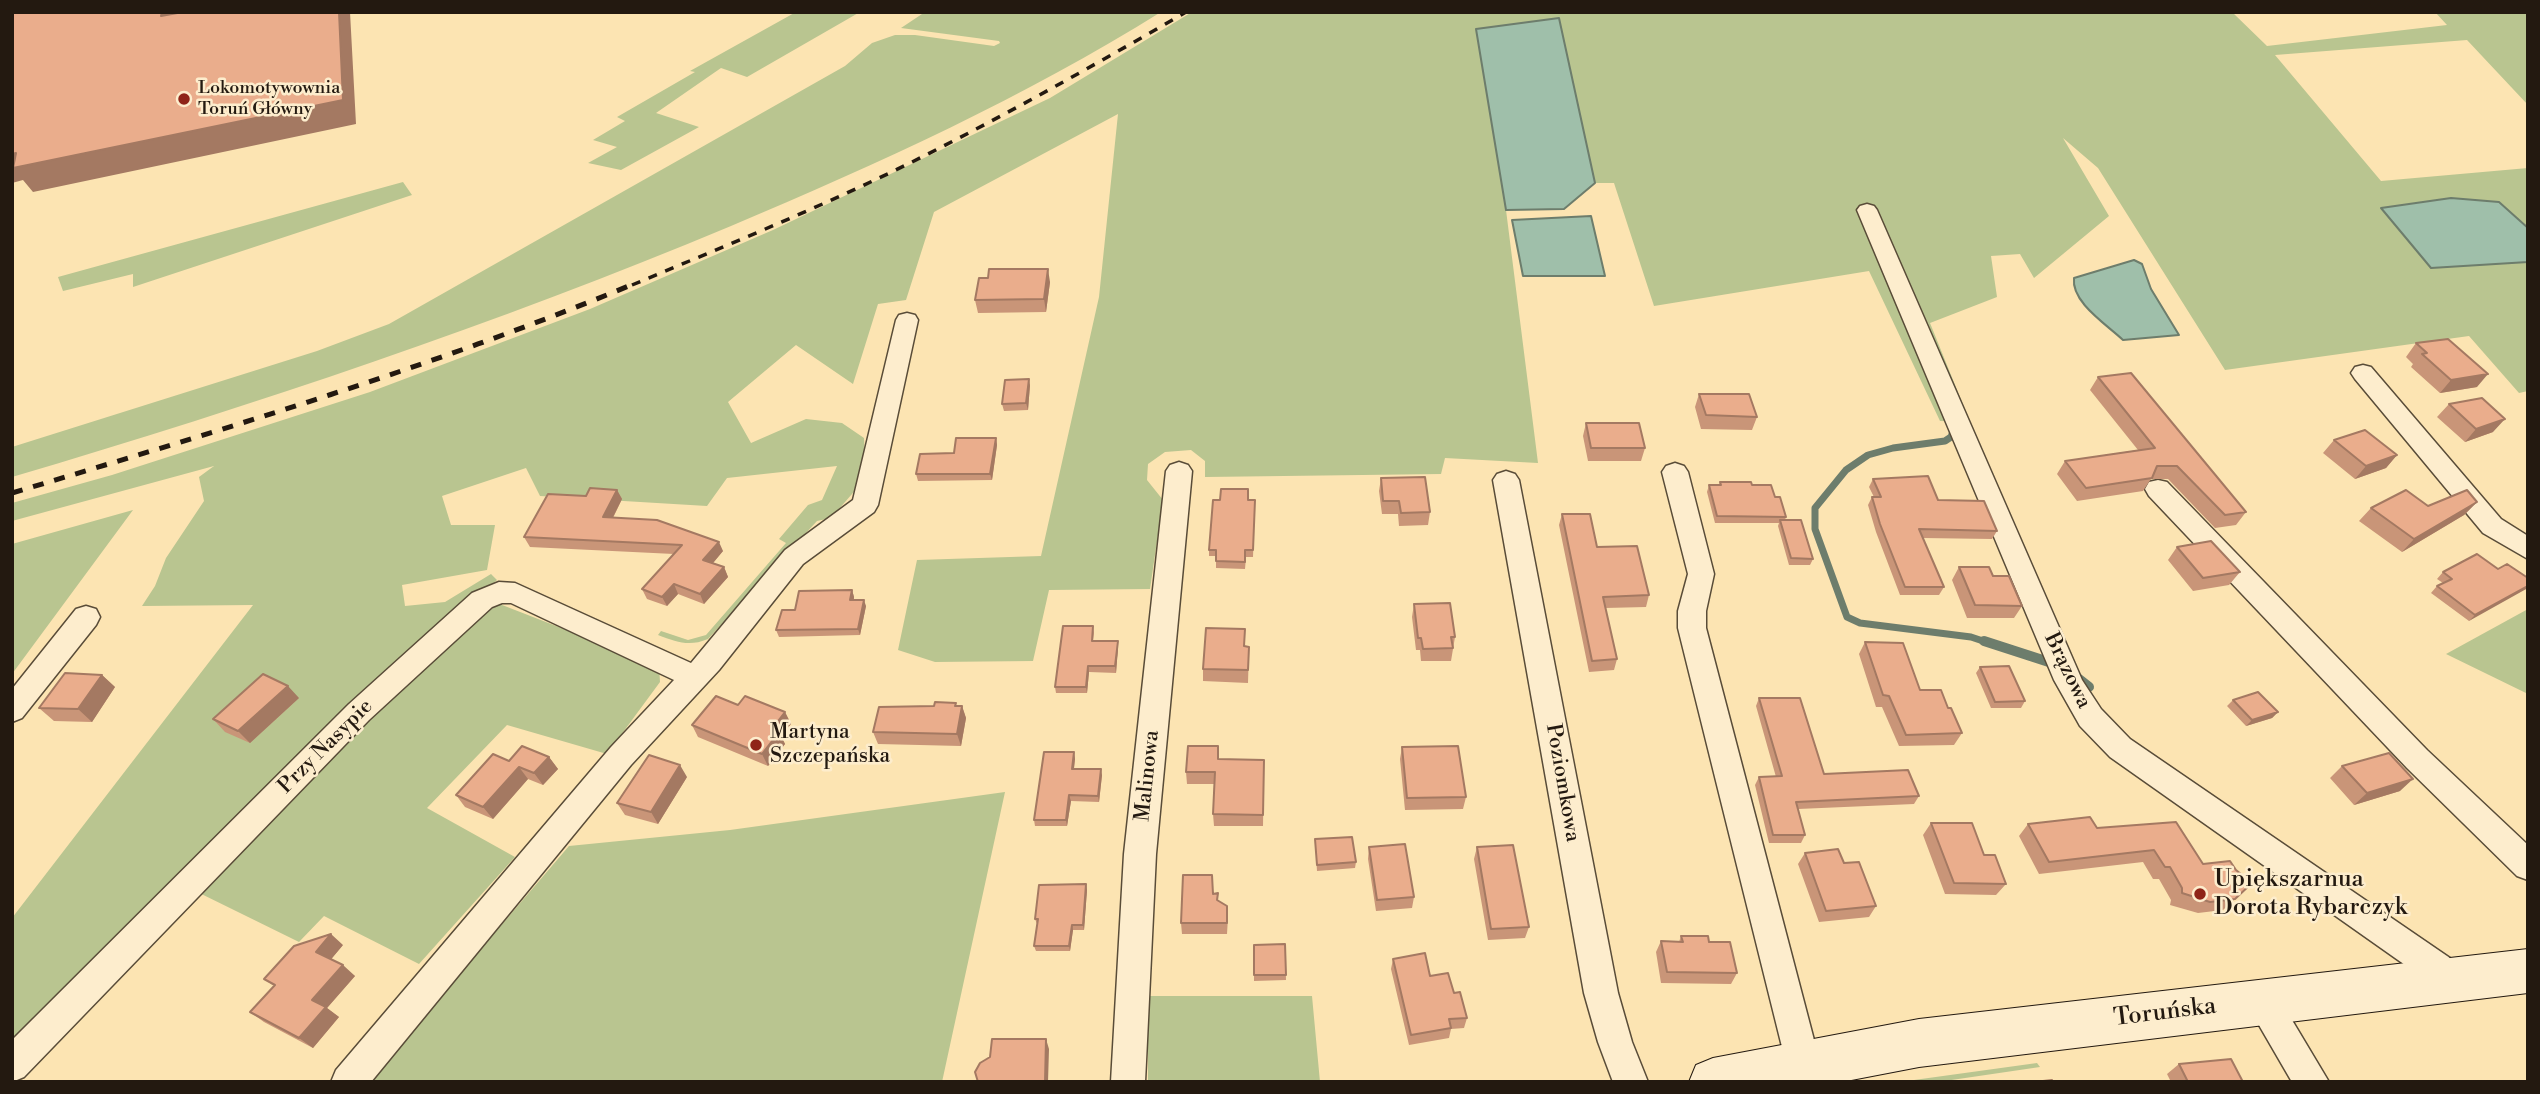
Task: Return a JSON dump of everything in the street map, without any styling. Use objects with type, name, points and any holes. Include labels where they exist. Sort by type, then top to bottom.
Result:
[{"type":"main road","name":"Toruńska","points":[[1713,1082],[1919,1042],[2528,971]]},
{"type":"street","name":"Brązowa","points":[[1867,210],[2064,670],[2084,709],[2104,735],[2120,748],[2454,980]]},
{"type":"street","points":[[348,1082],[424,995],[621,757],[694,677],[794,557],[865,505],[907,320]]},
{"type":"street","points":[[2363,373],[2492,526],[2528,548]]},
{"type":"street","name":"Malinowa","points":[[1128,1082],[1140,854],[1179,471]]},
{"type":"street","points":[[1675,472],[1701,575],[1701,583],[1690,611],[1692,628],[1803,1063]]},
{"type":"street","name":"Poziomkowa","points":[[1506,480],[1601,993],[1615,1042],[1631,1082]]},
{"type":"street","points":[[2158,489],[2417,759],[2528,866]]},
{"type":"street","name":"Przy Nasypie","points":[[12,1065],[359,712],[482,600],[499,592],[516,593],[694,677]]},
{"type":"street","points":[[12,710],[86,617]]},
{"type":"street","points":[[2262,1001],[2312,1082]]},
{"type":"green space","points":[[796,12],[860,12],[747,77],[721,68],[656,113],[699,127],[621,170],[588,163],[617,147],[593,140],[625,121],[617,117],[695,72],[690,71]]},
{"type":"green space","points":[[925,12],[1161,12],[1057,73],[950,128],[786,202],[643,262],[465,330],[285,392],[12,477],[12,447],[317,351],[389,324],[845,66],[872,43],[895,35],[915,35],[994,46],[1000,43],[901,28]]},
{"type":"green space","points":[[1192,12],[2232,12],[2267,46],[2447,25],[2435,12],[2528,12],[2528,105],[2467,40],[2275,55],[2381,181],[2528,168],[2528,228],[2499,202],[2431,268],[2528,262],[2528,391],[2519,393],[2469,336],[2225,370],[2098,168],[2063,138],[2109,216],[2034,278],[2020,254],[1991,256],[1997,297],[1930,323],[1970,422],[1940,421],[1869,271],[1654,306],[1614,183],[1595,183],[1559,19],[1476,30],[1506,210],[1538,463],[1445,458],[1441,474],[1205,477],[1205,461],[1191,450],[1165,452],[1148,464],[1147,480],[1163,500],[1150,589],[1049,590],[1033,661],[935,662],[898,650],[917,560],[1041,556],[1099,297],[1118,114],[934,212],[906,300],[878,304],[853,384],[796,345],[728,402],[751,443],[806,419],[842,423],[864,438],[866,478],[831,518],[817,521],[708,639],[689,643],[658,635],[661,631],[688,640],[706,635],[786,543],[779,539],[808,505],[822,500],[837,466],[727,478],[707,506],[540,496],[526,468],[442,496],[451,525],[495,525],[487,570],[402,585],[405,606],[445,602],[491,574],[497,580],[479,596],[659,666],[660,682],[607,754],[507,725],[427,808],[515,857],[419,964],[324,916],[299,942],[179,883],[12,1048],[12,918],[253,605],[142,606],[155,586],[166,558],[204,501],[199,477],[214,466],[12,521],[12,503],[112,475],[370,392],[590,309],[773,230],[1050,98]]},
{"type":"green space","points":[[403,182],[412,195],[133,287],[133,274],[63,291],[58,277]]},
{"type":"green space","points":[[133,510],[12,674],[12,544]]},
{"type":"green space","points":[[2528,609],[2528,694],[2446,654]]},
{"type":"green space","points":[[1005,792],[942,1082],[367,1082],[569,846],[730,830]]},
{"type":"green space","points":[[1148,996],[1312,996],[1320,1082],[1148,1082]]},
{"type":"green space","points":[[2037,1063],[2040,1067],[1938,1082],[1914,1080]]},
{"type":"shaded area","points":[[1559,18],[1595,183],[1564,209],[1506,210],[1476,29]]},
{"type":"shaded area","points":[[2451,198],[2499,202],[2528,228],[2528,262],[2431,268],[2381,208]]},
{"type":"shaded area","points":[[1591,216],[1605,276],[1523,276],[1512,220]]},
{"type":"shaded area","points":[[2134,260],[2142,264],[2151,289],[2179,335],[2123,340],[2091,312],[2078,296],[2074,278]]},
{"type":"building","name":"Lokomotywownia Toruń Główny","points":[[12,12],[162,12],[161,16],[183,12],[339,12],[343,100],[13,168],[16,153],[12,154]]},
{"type":"building","points":[[989,269],[1048,269],[1044,299],[975,300],[979,278],[988,278]]},
{"type":"building","points":[[2448,339],[2488,374],[2451,380],[2422,354],[2427,353],[2416,343]]},
{"type":"building","points":[[2131,373],[2246,512],[2225,515],[2177,466],[2157,466],[2152,478],[2086,488],[2065,461],[2155,448],[2098,377]]},
{"type":"building","points":[[1029,379],[1026,403],[1002,404],[1005,380]]},
{"type":"building","points":[[1699,394],[1749,394],[1757,417],[1706,415]]},
{"type":"building","points":[[2482,398],[2505,419],[2476,429],[2449,404]]},
{"type":"building","points":[[1586,423],[1639,423],[1645,448],[1591,448]]},
{"type":"building","points":[[2365,430],[2397,455],[2366,466],[2334,440]]},
{"type":"building","points":[[956,438],[996,438],[990,474],[916,474],[920,454],[954,453]]},
{"type":"building","points":[[1928,476],[1938,500],[1984,501],[1997,531],[1919,529],[1944,587],[1905,587],[1872,497],[1881,497],[1873,479]]},
{"type":"building","points":[[1425,477],[1430,512],[1401,513],[1399,501],[1383,501],[1381,478]]},
{"type":"building","points":[[1720,482],[1771,485],[1775,497],[1780,497],[1786,517],[1717,516],[1709,485],[1721,485]]},
{"type":"building","points":[[590,488],[617,490],[603,517],[657,520],[719,542],[703,560],[724,567],[700,594],[674,584],[662,597],[642,589],[682,545],[524,537],[548,494],[586,496]]},
{"type":"building","points":[[1221,489],[1248,489],[1248,500],[1255,500],[1253,550],[1245,550],[1245,562],[1216,561],[1216,550],[1209,550],[1213,500],[1220,500]]},
{"type":"building","points":[[2406,490],[2428,506],[2467,490],[2477,502],[2414,539],[2371,508]]},
{"type":"building","points":[[1562,514],[1590,514],[1597,547],[1637,546],[1649,595],[1603,597],[1617,659],[1592,661]]},
{"type":"building","points":[[1780,520],[1801,520],[1813,559],[1791,558]]},
{"type":"building","points":[[2211,541],[2240,572],[2203,578],[2177,547]]},
{"type":"building","points":[[2477,554],[2498,569],[2507,564],[2528,578],[2528,586],[2475,615],[2437,586],[2452,579],[2443,572]]},
{"type":"building","points":[[1959,567],[1989,567],[1993,576],[2009,576],[2022,606],[1975,605]]},
{"type":"building","points":[[852,590],[850,600],[864,600],[858,629],[776,630],[782,610],[795,610],[799,591]]},
{"type":"building","points":[[1450,603],[1455,637],[1451,637],[1453,648],[1423,649],[1421,638],[1418,638],[1414,604]]},
{"type":"building","points":[[1063,626],[1093,626],[1092,641],[1118,641],[1115,666],[1088,666],[1086,687],[1055,687]]},
{"type":"building","points":[[1206,628],[1245,629],[1244,646],[1249,647],[1248,670],[1203,669]]},
{"type":"building","points":[[1865,642],[1903,643],[1920,690],[1941,690],[1962,733],[1906,735],[1889,696],[1883,695]]},
{"type":"building","points":[[2009,666],[2025,701],[1995,702],[1980,667]]},
{"type":"building","points":[[65,673],[102,675],[78,709],[39,708]]},
{"type":"building","points":[[263,674],[288,686],[238,731],[213,719]]},
{"type":"building","points":[[2258,692],[2278,712],[2252,720],[2233,700]]},
{"type":"building","points":[[716,696],[738,705],[745,696],[785,712],[772,729],[779,732],[762,754],[692,725]]},
{"type":"building","points":[[1759,698],[1800,698],[1824,774],[1908,770],[1919,796],[1796,802],[1805,835],[1773,835],[1759,777],[1782,776]]},
{"type":"building","points":[[935,702],[962,706],[957,734],[873,732],[879,707],[934,706]]},
{"type":"building","points":[[522,746],[549,757],[534,773],[519,767],[483,807],[456,795],[493,754],[509,761]]},
{"type":"building","points":[[1188,746],[1218,746],[1218,759],[1264,760],[1263,815],[1213,814],[1215,772],[1186,772]]},
{"type":"building","points":[[1458,746],[1466,797],[1407,798],[1402,747]]},
{"type":"building","points":[[1044,752],[1074,752],[1072,769],[1101,769],[1098,796],[1069,795],[1066,820],[1034,820]]},
{"type":"building","points":[[2389,753],[2413,779],[2367,793],[2342,766]]},
{"type":"building","points":[[649,755],[680,765],[651,812],[617,803]]},
{"type":"building","points":[[2090,817],[2097,828],[2176,822],[2203,864],[2230,861],[2236,870],[2252,883],[2235,899],[2210,902],[2182,893],[2170,867],[2165,867],[2154,850],[2049,862],[2028,824]]},
{"type":"building","points":[[1931,823],[1972,823],[1984,855],[1995,855],[2006,884],[1954,883]]},
{"type":"building","points":[[1352,837],[1356,862],[1317,865],[1315,839]]},
{"type":"building","points":[[1405,844],[1414,897],[1377,900],[1369,847]]},
{"type":"building","points":[[1513,845],[1529,927],[1491,929],[1477,847]]},
{"type":"building","points":[[1838,849],[1844,863],[1859,862],[1876,906],[1826,911],[1805,853]]},
{"type":"building","points":[[1183,875],[1212,875],[1213,894],[1218,893],[1217,900],[1227,906],[1227,923],[1181,923]]},
{"type":"building","points":[[1086,884],[1083,925],[1072,925],[1069,946],[1034,946],[1039,885]]},
{"type":"building","points":[[331,934],[316,952],[343,965],[312,1000],[326,1007],[299,1038],[250,1012],[275,985],[264,979],[294,946]]},
{"type":"building","points":[[1681,936],[1708,936],[1709,942],[1730,942],[1737,973],[1667,972],[1661,941],[1683,942]]},
{"type":"building","points":[[1285,944],[1286,975],[1254,975],[1254,945]]},
{"type":"building","points":[[1425,953],[1430,976],[1448,973],[1454,993],[1460,992],[1467,1018],[1449,1019],[1451,1028],[1411,1035],[1393,959]]},
{"type":"building","points":[[992,1039],[1046,1039],[1045,1082],[978,1082],[975,1072],[980,1063],[990,1057]]},
{"type":"building","points":[[2231,1059],[2243,1082],[2188,1082],[2179,1064]]},
{"type":"waterway","points":[[1954,428],[1951,437],[1945,441],[1893,448],[1868,455],[1846,470],[1815,508],[1815,529],[1847,617],[1860,623],[1971,637],[1989,643]]},
{"type":"waterway","points":[[1984,641],[2055,664]]},
{"type":"waterway","points":[[2075,676],[2089,687]]},
{"type":"railway","points":[[632,285],[876,180],[1049,90],[1186,12]]},
{"type":"railway","points":[[12,493],[405,370],[560,314],[636,283]]},
{"type":"place","name":"Lokomotywownia Toruń Główny","points":[[184,99]]},
{"type":"place","name":"Martyna Szczepańska","points":[[756,745]]},
{"type":"place","name":"Upiększarnua Dorota Rybarczyk","points":[[2200,894]]}]
